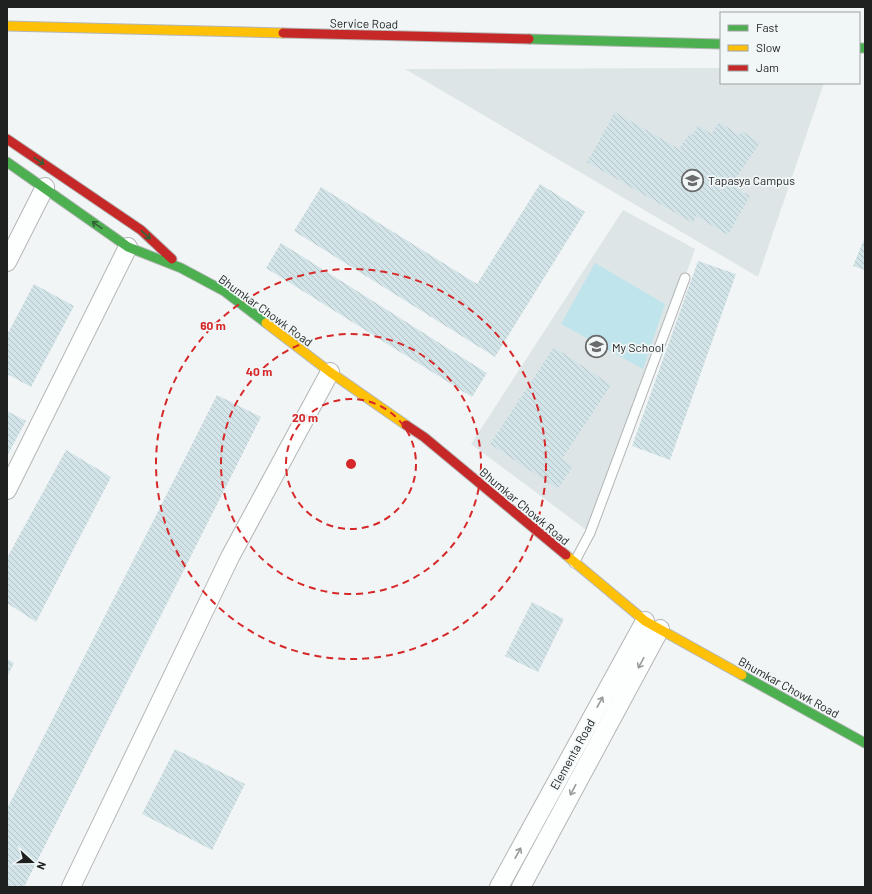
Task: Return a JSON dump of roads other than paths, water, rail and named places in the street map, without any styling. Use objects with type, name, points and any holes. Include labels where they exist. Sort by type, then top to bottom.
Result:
[{"type":"street","name":"Service Road","points":[[7,26],[720,44]]},
{"type":"street","name":"Bhumkar Chowk Road","points":[[7,139],[141,230],[181,268]]},
{"type":"street","name":"Bhumkar Chowk Road","points":[[7,162],[45,187],[128,247],[181,268],[224,291],[330,372],[424,437],[574,563],[652,625],[865,743]]},
{"type":"street","points":[[7,262],[45,187]]},
{"type":"street","points":[[7,490],[128,247]]},
{"type":"street","points":[[71,887],[230,558],[330,372]]},
{"type":"street","name":"Elementa Road","points":[[499,887],[568,760],[652,625]]},
{"type":"street","name":"Elementa Road","points":[[521,887],[584,768],[652,625]]},
{"type":"street","points":[[568,760],[584,768]]},
{"type":"lane","points":[[574,563],[590,533],[685,278]]},
{"type":"place","name":"Tapasya Campus","points":[[692,180]]},
{"type":"place","name":"My School","points":[[597,347]]}]
